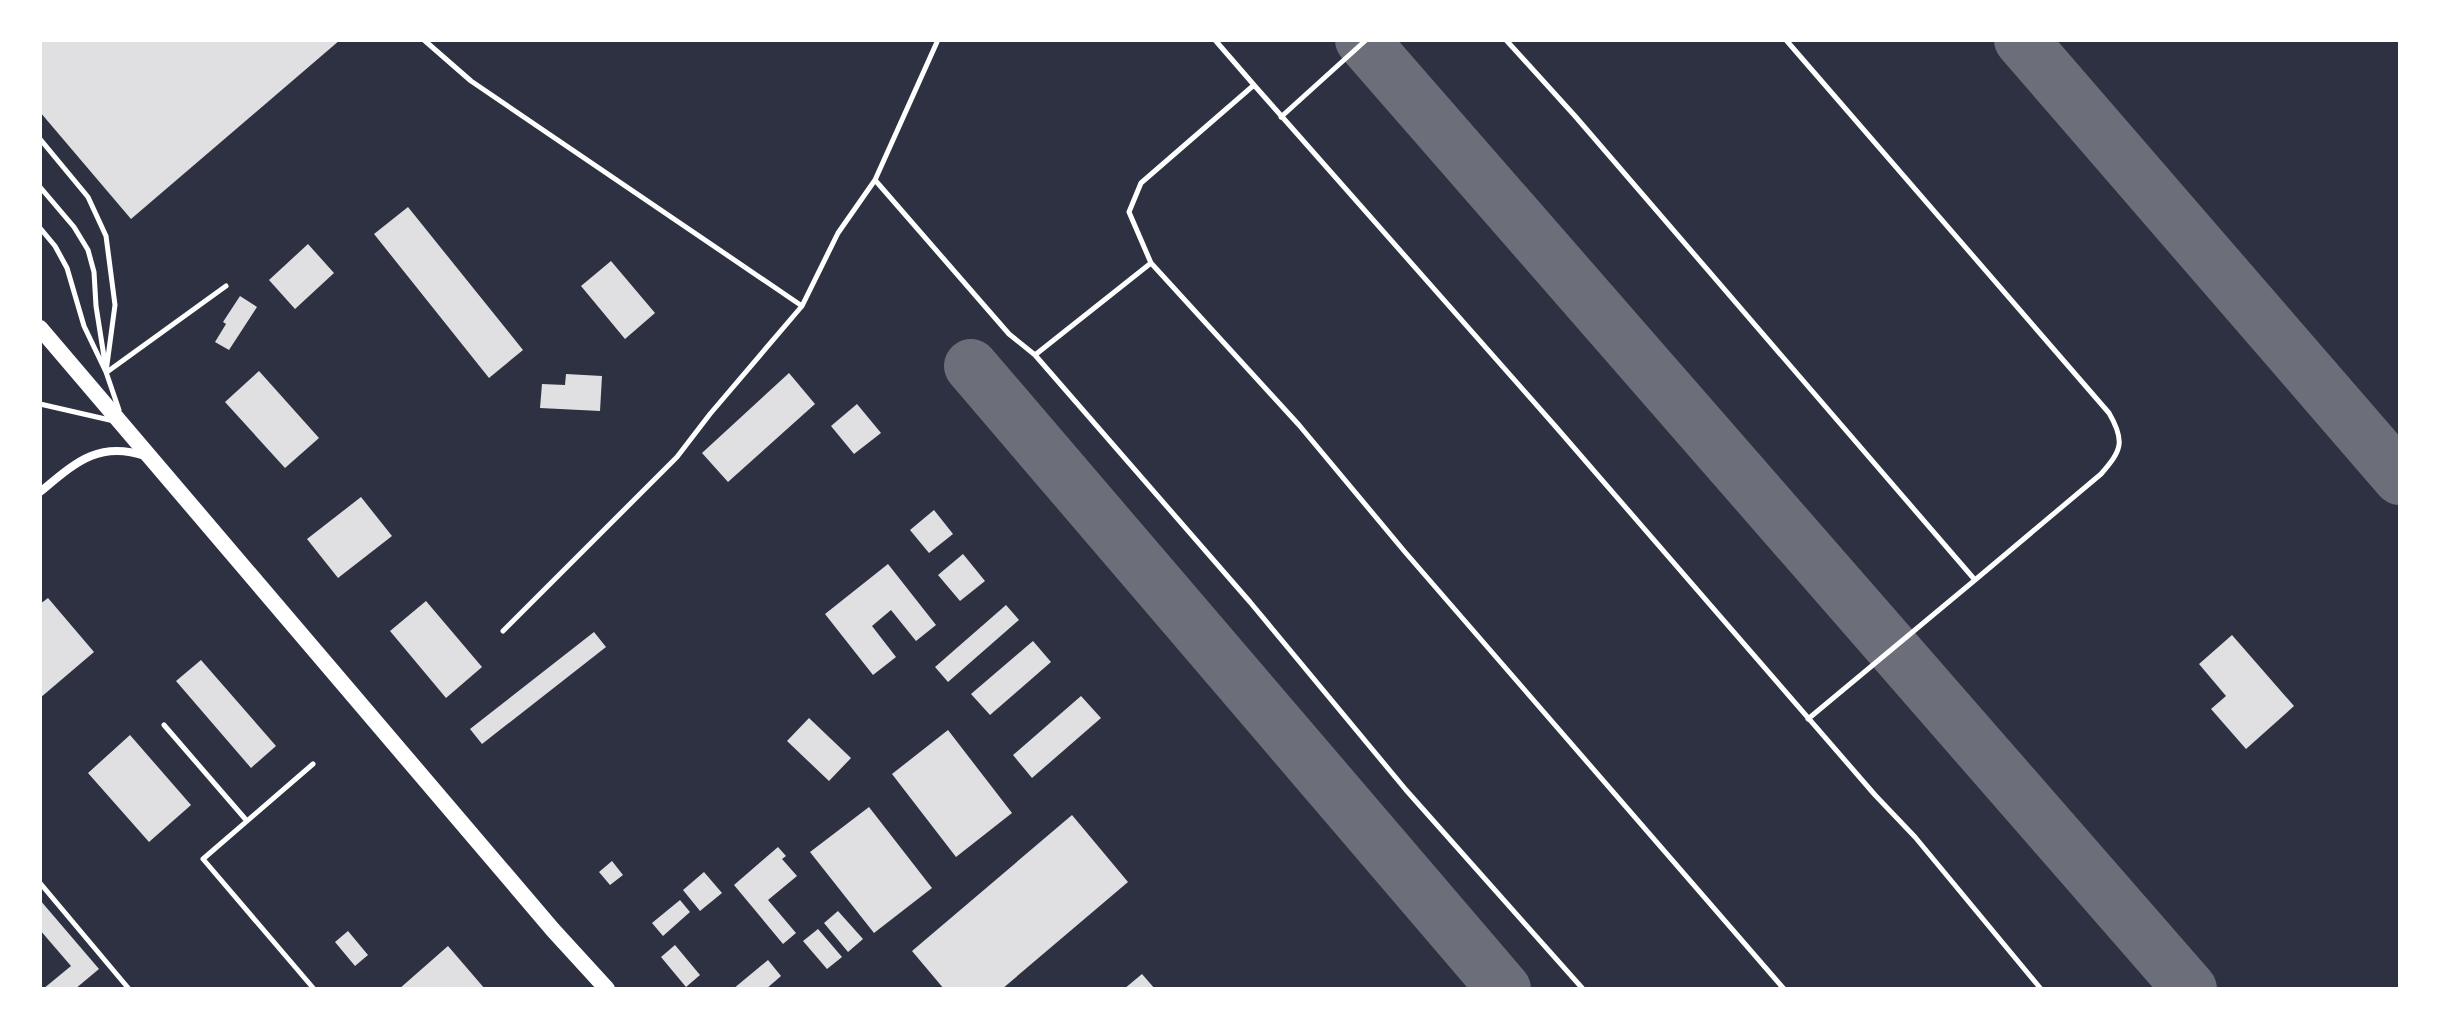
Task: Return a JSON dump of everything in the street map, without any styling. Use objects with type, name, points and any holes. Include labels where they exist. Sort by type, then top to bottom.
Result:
[{"type":"main road","points":[[40,328],[553,930],[607,989]]},
{"type":"street","points":[[42,491],[72,466],[105,450],[132,452],[153,459]]},
{"type":"lane","points":[[424,40],[471,81],[802,306]]},
{"type":"lane","points":[[1215,40],[1808,719],[1915,837],[2041,989]]},
{"type":"lane","points":[[1281,117],[1366,40]]},
{"type":"lane","points":[[1506,40],[1975,580]]},
{"type":"lane","points":[[1786,40],[2109,413],[2118,428],[2120,439],[2114,459],[2101,474],[1808,719]]},
{"type":"lane","points":[[503,631],[677,457],[802,306],[838,233],[875,180],[937,42]]},
{"type":"lane","points":[[1254,85],[1141,183],[1129,212],[1151,263],[1299,425],[1405,552],[1784,989]]},
{"type":"lane","points":[[40,139],[88,197],[106,236],[115,305],[106,372]]},
{"type":"lane","points":[[875,180],[1009,334],[1035,355],[1241,591],[1406,790],[1583,989]]},
{"type":"lane","points":[[40,187],[74,227],[88,250],[94,272],[106,372]]},
{"type":"lane","points":[[40,228],[67,268],[84,326],[106,372],[122,423]]},
{"type":"lane","points":[[1035,355],[1151,263]]},
{"type":"lane","points":[[106,372],[226,286]]},
{"type":"lane","points":[[40,404],[122,423]]},
{"type":"lane","points":[[164,725],[247,821]]},
{"type":"lane","points":[[313,764],[203,859],[314,989]]},
{"type":"lane","points":[[40,883],[129,989]]},
{"type":"building","points":[[40,40],[340,40],[131,219],[40,112]]},
{"type":"building","points":[[408,207],[523,350],[489,378],[374,234]]},
{"type":"building","points":[[308,244],[334,273],[295,309],[269,280]]},
{"type":"building","points":[[611,261],[655,313],[625,339],[581,286]]},
{"type":"building","points":[[240,296],[257,307],[229,350],[215,342],[226,324],[223,322]]},
{"type":"building","points":[[259,371],[319,438],[285,468],[225,402]]},
{"type":"building","points":[[789,373],[815,404],[728,482],[702,453]]},
{"type":"building","points":[[566,374],[602,376],[600,411],[540,408],[542,384],[565,385]]},
{"type":"building","points":[[857,404],[881,433],[854,454],[831,426]]},
{"type":"building","points":[[361,497],[392,536],[338,578],[307,539]]},
{"type":"building","points":[[934,510],[953,534],[929,553],[910,530]]},
{"type":"building","points":[[963,554],[985,581],[960,601],[938,575]]},
{"type":"building","points":[[888,564],[936,625],[916,641],[891,610],[872,626],[896,657],[873,675],[825,614]]},
{"type":"building","points":[[48,598],[94,652],[40,698],[40,604]]},
{"type":"building","points":[[426,601],[482,667],[446,698],[390,631]]},
{"type":"building","points":[[1006,605],[1019,620],[948,682],[935,667]]},
{"type":"building","points":[[594,632],[606,647],[482,744],[470,729]]},
{"type":"building","points":[[2232,635],[2294,706],[2246,749],[2211,709],[2226,696],[2199,664]]},
{"type":"building","points":[[1033,641],[1051,662],[990,715],[971,694]]},
{"type":"building","points":[[201,660],[276,746],[251,768],[176,681]]},
{"type":"building","points":[[1081,696],[1101,718],[1032,778],[1013,755]]},
{"type":"building","points":[[809,718],[851,758],[829,781],[787,741]]},
{"type":"building","points":[[948,730],[1012,813],[956,857],[892,774]]},
{"type":"building","points":[[130,735],[191,805],[149,842],[88,773]]},
{"type":"building","points":[[869,807],[932,888],[874,933],[810,852]]},
{"type":"building","points":[[1072,815],[1128,882],[1002,989],[944,989],[912,951]]},
{"type":"building","points":[[778,847],[786,856],[782,859],[797,876],[768,900],[796,933],[783,944],[734,885]]},
{"type":"building","points":[[612,861],[623,875],[610,885],[599,872]]},
{"type":"building","points":[[704,872],[722,893],[700,911],[683,890]]},
{"type":"building","points":[[40,900],[99,969],[75,989],[43,989],[71,966],[40,930]]},
{"type":"building","points":[[680,900],[690,912],[663,936],[652,923]]},
{"type":"building","points":[[838,911],[863,939],[848,952],[824,923]]},
{"type":"building","points":[[818,929],[842,957],[827,969],[803,941]]},
{"type":"building","points":[[348,931],[368,955],[355,966],[335,942]]},
{"type":"building","points":[[675,945],[700,975],[686,987],[661,957]]},
{"type":"building","points":[[448,946],[485,989],[399,989]]},
{"type":"building","points":[[768,960],[781,976],[766,989],[733,989]]},
{"type":"building","points":[[1142,974],[1155,989],[1124,989]]},
{"type":"taxiway","points":[[1362,40],[2190,989]]},
{"type":"taxiway","points":[[2021,40],[2400,478]]},
{"type":"taxiway","points":[[971,366],[1504,989]]}]
